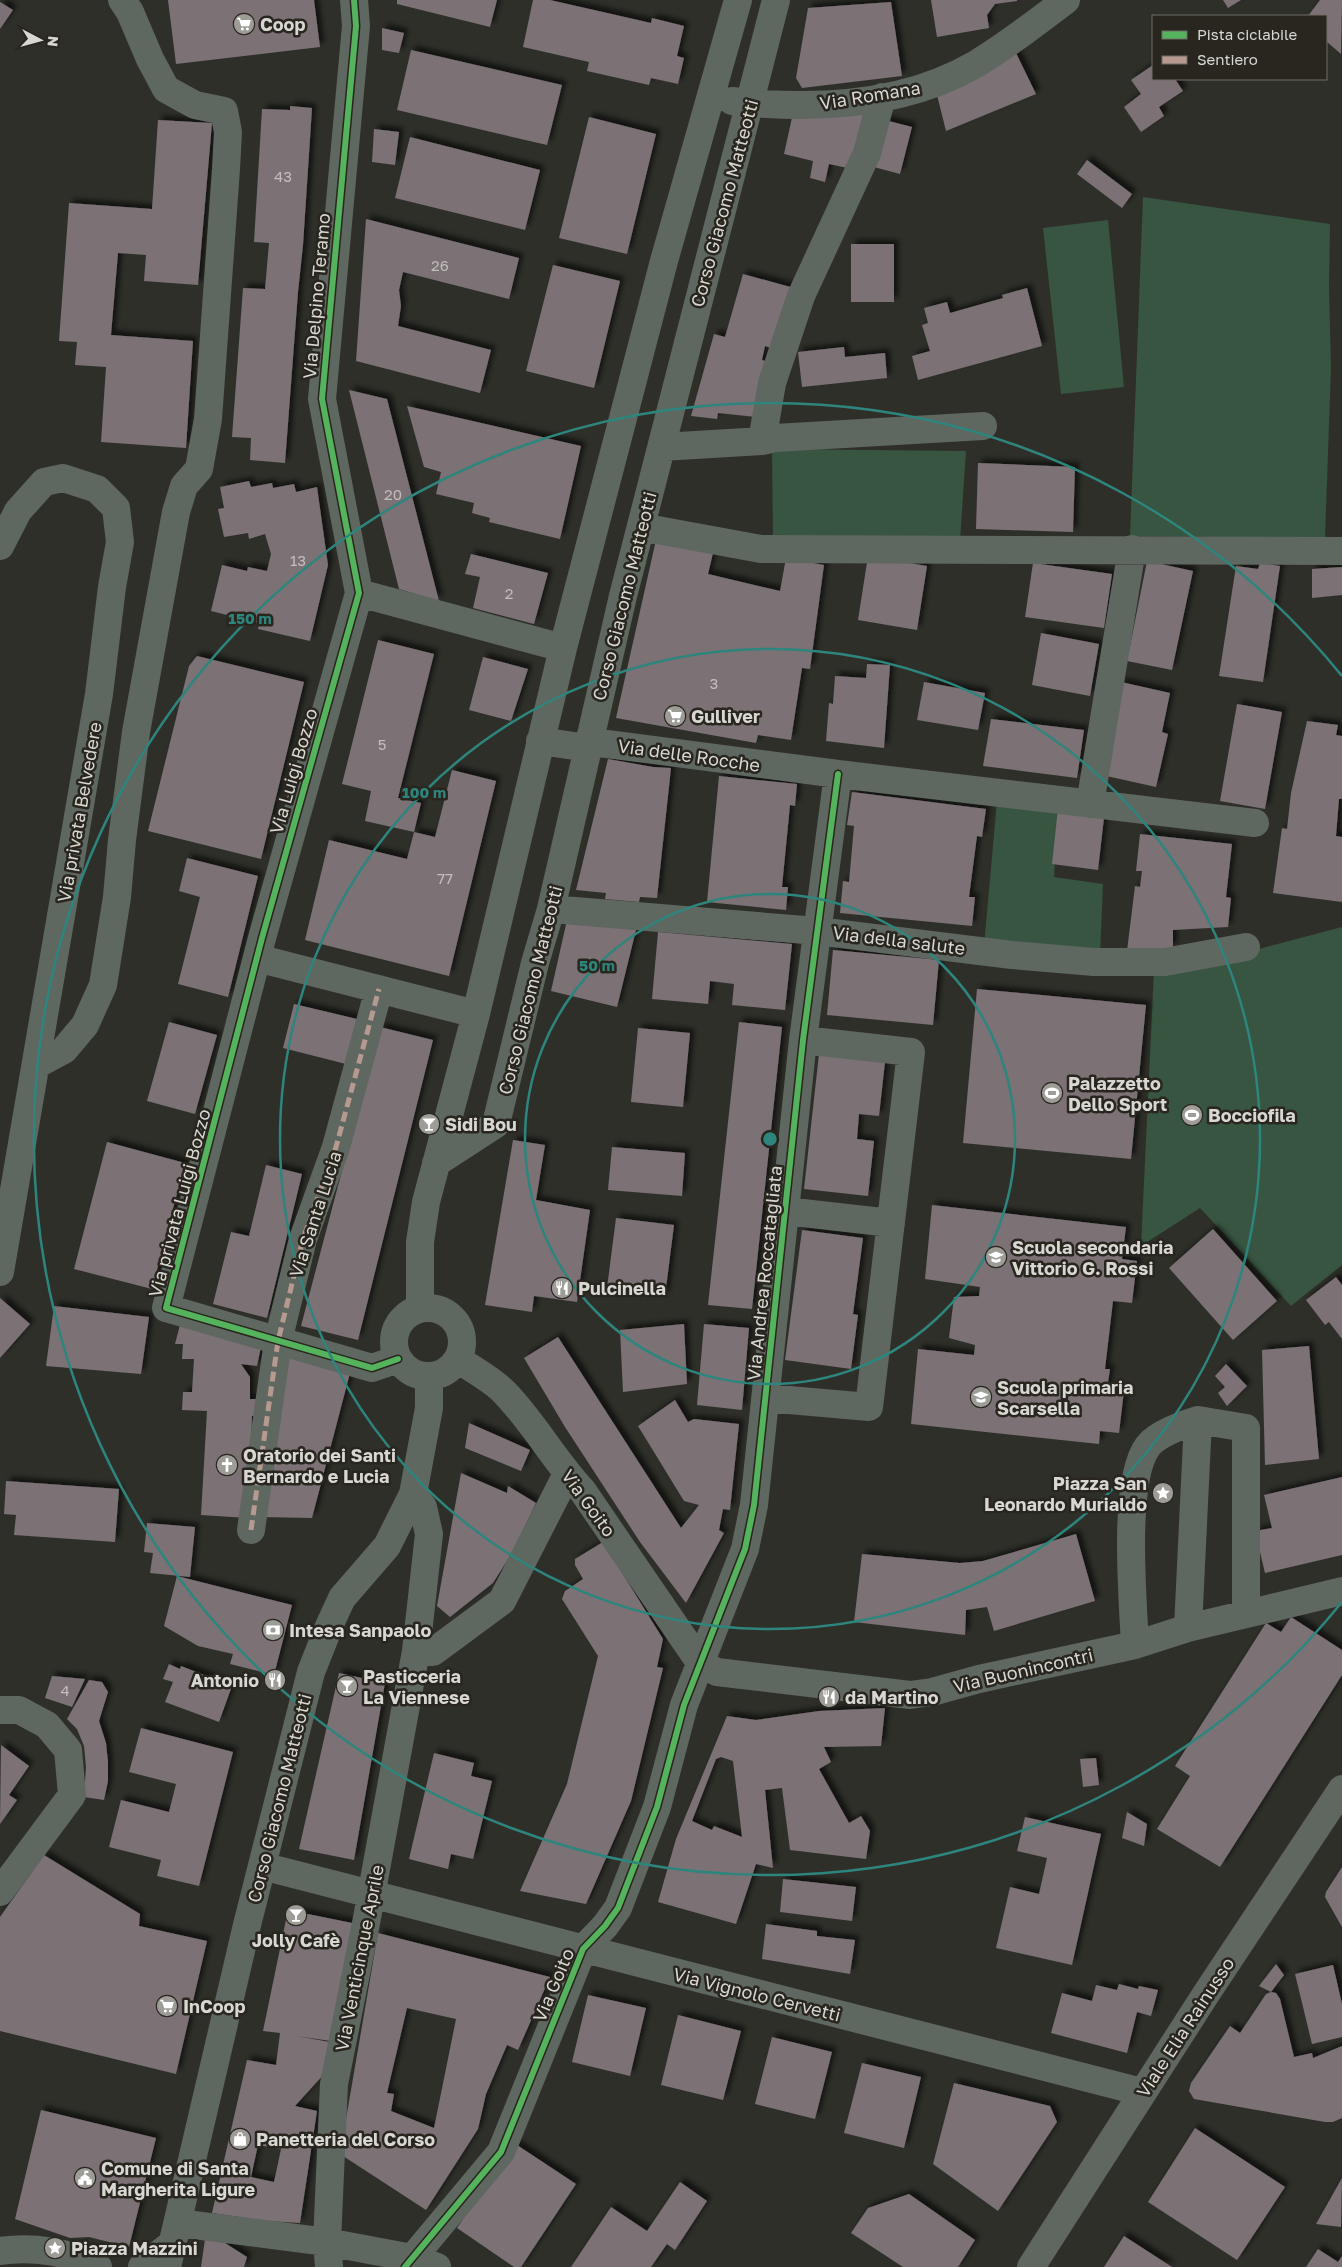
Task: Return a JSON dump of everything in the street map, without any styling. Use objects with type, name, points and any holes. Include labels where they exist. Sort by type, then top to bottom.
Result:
[{"type":"main road","name":"Viale Elia Rainusso","points":[[1030,2267],[1142,2092],[1342,1789]]},
{"type":"street","points":[[36,1066],[64,1050],[85,1025],[103,985],[117,897],[122,840],[136,732],[176,512],[184,486],[199,469],[209,400],[228,132],[224,111],[195,105],[166,89],[150,59],[130,12],[122,0]]},
{"type":"street","name":"Via Delpino Teramo","points":[[354,0],[356,26],[322,399],[359,593]]},
{"type":"street","points":[[420,1308],[420,1242],[426,1202],[476,1014],[563,648],[664,261],[738,0]]},
{"type":"street","name":"Corso Giacomo Matteotti","points":[[436,1163],[496,1124],[535,963],[551,909],[641,527],[741,130],[750,103],[776,0]]},
{"type":"street","name":"Via Romana","points":[[710,99],[750,103],[828,105],[882,97],[923,88],[975,65],[1021,35],[1066,0]]},
{"type":"street","points":[[762,442],[772,383],[801,296],[867,153],[882,97]]},
{"type":"street","points":[[662,447],[762,442],[775,438],[983,426]]},
{"type":"street","name":"Via privata Belvedere","points":[[0,546],[18,511],[44,482],[63,478],[97,489],[116,508],[120,542],[112,588],[99,694],[0,1272]]},
{"type":"street","points":[[641,527],[761,549],[1342,551]]},
{"type":"street","points":[[1090,804],[1132,549]]},
{"type":"street","points":[[359,593],[563,648]]},
{"type":"street","name":"Via Luigi Bozzo","points":[[257,958],[359,593]]},
{"type":"street","name":"Via delle Rocche","points":[[540,741],[588,748],[596,743],[607,744],[838,774],[1255,823]]},
{"type":"street","name":"Via Andrea Roccatagliata","points":[[684,1705],[745,1549],[754,1506],[803,1040],[838,774]]},
{"type":"street","name":"Via della salute","points":[[551,909],[817,931],[1012,955],[1094,962],[1165,962],[1246,946]]},
{"type":"street","points":[[257,958],[476,1014]]},
{"type":"street","name":"Via privata Luigi Bozzo","points":[[257,958],[166,1308],[372,1368],[398,1359]]},
{"type":"street","name":"Via Santa Lucia","points":[[251,1530],[278,1342],[303,1239],[336,1147],[379,990]]},
{"type":"street","points":[[766,1398],[869,1407],[911,1052],[803,1040]]},
{"type":"street","points":[[785,1212],[891,1223]]},
{"type":"street","points":[[431,1307],[442,1310],[455,1320],[462,1337],[462,1348],[458,1359],[451,1368],[440,1374],[417,1375],[406,1369],[398,1359],[394,1347],[394,1334],[408,1314],[420,1308],[431,1307]]},
{"type":"street","name":"Via Goito","points":[[458,1359],[504,1392],[540,1434],[567,1474],[582,1490],[701,1664]]},
{"type":"street","name":"Corso Giacomo Matteotti","points":[[173,2244],[262,1866],[312,1672],[342,1598],[387,1546],[414,1494],[429,1408],[428,1376]]},
{"type":"street","points":[[1135,1645],[1132,1508],[1138,1469],[1148,1446],[1179,1425],[1198,1420],[1246,1428],[1246,1614]]},
{"type":"street","points":[[1188,1628],[1198,1420]]},
{"type":"street","points":[[416,1651],[433,1652],[502,1601],[567,1474]]},
{"type":"street","name":"Via Venticinque Aprile","points":[[328,2254],[334,2084],[372,1894],[416,1651],[429,1534],[423,1507],[414,1494]]},
{"type":"street","name":"Via Buonincontri","points":[[701,1664],[717,1672],[910,1694],[932,1692],[979,1679],[1135,1645],[1188,1628],[1342,1591]]},
{"type":"street","name":"Via Goito","points":[[408,2262],[501,2152],[583,1949],[605,1926],[618,1908],[657,1808],[684,1705]]},
{"type":"street","points":[[0,1710],[19,1710],[47,1724],[68,1750],[72,1795],[0,1892]]},
{"type":"street","name":"Via Vignolo Cervetti","points":[[262,1866],[1142,2092]]},
{"type":"street","points":[[142,2267],[173,2244],[328,2254],[408,2262],[437,2267]]},
{"type":"street","points":[[0,2251],[20,2248],[68,2255],[81,2258],[98,2267]]},
{"type":"green space","points":[[1143,197],[1330,224],[1331,368],[1325,538],[1130,536]]},
{"type":"green space","points":[[1108,220],[1124,387],[1061,394],[1043,228]]},
{"type":"green space","points":[[772,449],[966,451],[960,541],[773,539]]},
{"type":"green space","points":[[997,801],[1058,808],[1054,877],[1103,884],[1100,956],[984,946]]},
{"type":"green space","points":[[1342,927],[1342,1265],[1291,1306],[1200,1208],[1141,1246],[1154,970],[1255,950]]},
{"type":"building","name":"Coop","points":[[168,0],[314,0],[320,47],[176,64]]},
{"type":"building","points":[[397,0],[497,0],[490,27],[397,4]]},
{"type":"building","points":[[533,0],[550,0],[651,23],[652,18],[684,26],[677,56],[684,58],[678,84],[651,78],[649,85],[587,71],[589,62],[523,47]]},
{"type":"building","points":[[931,0],[1017,1],[995,4],[987,15],[989,28],[937,37]]},
{"type":"building","points":[[1223,0],[1241,0],[1228,8]]},
{"type":"building","points":[[1320,0],[1342,0],[1341,54],[1327,42],[1327,15],[1309,15]]},
{"type":"building","points":[[0,2],[13,10],[0,29]]},
{"type":"building","points":[[891,2],[902,76],[802,88],[796,78],[808,8]]},
{"type":"building","points":[[382,28],[404,33],[399,53],[382,50]]},
{"type":"building","points":[[411,50],[562,85],[547,145],[397,110]]},
{"type":"building","points":[[1016,53],[1036,94],[946,131],[936,91]]},
{"type":"building","points":[[1152,66],[1152,80],[1176,80],[1183,91],[1159,107],[1164,116],[1141,132],[1124,107],[1141,94],[1131,80]]},
{"type":"building","points":[[290,106],[312,108],[285,463],[250,460],[251,438],[232,437],[243,288],[265,289],[269,243],[254,242],[262,109],[290,110]]},
{"type":"building","points":[[867,110],[852,169],[829,164],[825,182],[810,178],[813,161],[784,154],[793,113]]},
{"type":"building","points":[[589,117],[656,134],[627,254],[559,238]]},
{"type":"building","points":[[881,119],[912,127],[900,174],[870,166]]},
{"type":"building","points":[[158,120],[212,123],[198,285],[144,281],[146,255],[118,253],[111,335],[193,341],[186,448],[101,442],[106,367],[75,365],[77,342],[59,341],[69,203],[152,209]]},
{"type":"building","points":[[374,129],[399,132],[395,165],[372,162]]},
{"type":"building","points":[[410,137],[540,170],[525,230],[395,198]]},
{"type":"building","points":[[1087,160],[1132,194],[1122,208],[1077,174]]},
{"type":"building","points":[[366,219],[519,258],[509,299],[403,272],[399,290],[401,306],[398,326],[491,350],[480,393],[356,361]]},
{"type":"building","points":[[851,244],[894,244],[894,302],[851,302]]},
{"type":"building","points":[[553,265],[620,281],[594,388],[526,371]]},
{"type":"building","points":[[743,274],[794,288],[777,350],[765,346],[762,360],[771,363],[756,417],[718,413],[717,419],[691,416],[714,334],[725,337]]},
{"type":"building","points":[[1027,288],[1042,346],[918,380],[912,356],[930,351],[922,325],[928,323],[924,308],[947,302],[950,313],[1003,298],[1002,295]]},
{"type":"building","points":[[844,347],[845,357],[885,353],[887,378],[802,387],[798,352]]},
{"type":"building","points":[[349,390],[387,399],[439,601],[399,589]]},
{"type":"building","points":[[407,406],[581,446],[560,539],[489,522],[490,518],[472,513],[474,503],[436,494],[441,472],[424,467]]},
{"type":"building","points":[[978,463],[1075,467],[1073,532],[976,529]]},
{"type":"building","points":[[249,481],[251,487],[272,483],[273,488],[294,484],[296,492],[317,487],[328,565],[310,641],[258,629],[259,623],[211,611],[222,565],[247,571],[248,567],[267,571],[271,554],[265,534],[249,539],[248,533],[224,537],[218,509],[224,508],[220,487]]},
{"type":"building","points":[[656,540],[713,553],[708,574],[780,591],[786,558],[824,565],[810,669],[802,668],[791,740],[758,735],[756,743],[616,718]]},
{"type":"building","points":[[471,554],[548,573],[534,624],[473,608],[480,577],[465,574]]},
{"type":"building","points":[[868,556],[927,566],[917,630],[858,620]]},
{"type":"building","points":[[1147,561],[1193,571],[1172,670],[1127,661]]},
{"type":"building","points":[[1033,563],[1112,574],[1104,628],[1025,617]]},
{"type":"building","points":[[1260,563],[1280,566],[1263,682],[1219,676],[1236,566],[1258,569]]},
{"type":"building","points":[[1342,567],[1342,595],[1312,598],[1312,569]]},
{"type":"building","points":[[1041,633],[1099,644],[1090,696],[1032,685]]},
{"type":"building","points":[[378,640],[434,654],[398,798],[421,803],[414,832],[365,821],[371,791],[342,784]]},
{"type":"building","points":[[197,656],[304,682],[261,859],[148,831],[189,666]]},
{"type":"building","points":[[483,657],[528,669],[511,721],[469,710]]},
{"type":"building","points":[[867,664],[890,665],[884,748],[826,741],[829,703],[833,704],[835,676],[866,678]]},
{"type":"building","points":[[924,682],[985,693],[978,730],[917,720]]},
{"type":"building","points":[[1121,682],[1170,693],[1162,732],[1168,734],[1156,787],[1102,775]]},
{"type":"building","points":[[1237,704],[1282,712],[1265,809],[1220,801]]},
{"type":"building","points":[[991,719],[1084,730],[1077,778],[983,766]]},
{"type":"building","points":[[1307,721],[1338,725],[1336,735],[1342,736],[1342,799],[1339,799],[1336,836],[1342,837],[1342,902],[1273,893],[1282,828],[1287,829],[1291,793]]},
{"type":"building","points":[[608,759],[653,767],[671,768],[657,898],[640,897],[639,902],[605,899],[606,893],[576,890]]},
{"type":"building","points":[[452,770],[496,781],[449,976],[305,940],[329,840],[407,859],[414,832],[435,837]]},
{"type":"building","points":[[719,776],[797,784],[795,806],[790,805],[782,887],[788,887],[786,910],[707,902]]},
{"type":"building","points":[[852,792],[986,809],[982,837],[977,836],[969,897],[975,897],[972,926],[840,913],[843,881],[849,882],[854,826],[847,825]]},
{"type":"building","points":[[1058,808],[1105,809],[1098,870],[1052,864]]},
{"type":"building","points":[[1140,834],[1232,844],[1226,897],[1231,898],[1228,927],[1173,930],[1173,948],[1127,951],[1135,886],[1140,887],[1142,871],[1136,871]]},
{"type":"building","points":[[187,858],[258,876],[228,997],[178,984],[200,897],[179,891]]},
{"type":"building","points":[[567,920],[636,930],[617,1007],[551,991]]},
{"type":"building","points":[[658,932],[792,944],[785,1010],[732,1005],[734,984],[710,981],[708,1004],[652,999]]},
{"type":"building","points":[[833,950],[939,960],[933,1025],[827,1015]]},
{"type":"building","name":"Palazzetto Dello Sport","points":[[977,989],[1146,1005],[1131,1159],[963,1143]]},
{"type":"building","points":[[294,1004],[357,1019],[346,1064],[283,1048]]},
{"type":"building","points":[[169,1022],[217,1035],[195,1114],[147,1101]]},
{"type":"building","points":[[739,1022],[782,1027],[752,1309],[708,1305]]},
{"type":"building","points":[[380,1027],[433,1040],[358,1340],[301,1326]]},
{"type":"building","points":[[638,1028],[690,1033],[683,1107],[631,1102]]},
{"type":"building","points":[[819,1054],[885,1062],[879,1116],[859,1114],[857,1139],[874,1141],[868,1196],[804,1189]]},
{"type":"building","points":[[513,1140],[545,1145],[536,1200],[590,1210],[577,1302],[534,1296],[532,1312],[485,1305]]},
{"type":"building","points":[[107,1142],[185,1163],[152,1289],[74,1269]]},
{"type":"building","points":[[612,1147],[685,1153],[682,1196],[608,1190]]},
{"type":"building","points":[[266,1165],[302,1174],[267,1318],[213,1304],[231,1232],[249,1236]]},
{"type":"building","points":[[932,1205],[1126,1227],[1122,1259],[1137,1261],[1132,1303],[1113,1301],[1105,1369],[1110,1369],[1107,1389],[1124,1391],[1119,1433],[1100,1431],[1099,1444],[911,1424],[918,1349],[974,1355],[975,1345],[949,1338],[954,1297],[979,1296],[980,1287],[925,1279]]},
{"type":"building","points":[[616,1218],[674,1225],[665,1296],[607,1288]]},
{"type":"building","points":[[1213,1229],[1277,1301],[1233,1340],[1169,1268]]},
{"type":"building","points":[[802,1230],[863,1238],[853,1314],[858,1315],[851,1369],[785,1360]]},
{"type":"building","points":[[1336,1277],[1342,1285],[1342,1339],[1329,1322],[1325,1325],[1306,1300]]},
{"type":"building","points":[[0,1298],[30,1324],[0,1358]]},
{"type":"building","points":[[54,1306],[149,1317],[141,1374],[46,1366]]},
{"type":"building","points":[[181,1321],[262,1342],[257,1366],[241,1364],[250,1377],[250,1399],[259,1399],[259,1416],[252,1416],[248,1518],[201,1515],[207,1411],[182,1410],[183,1392],[192,1392],[194,1359],[182,1359],[183,1344],[175,1344]]},
{"type":"building","points":[[684,1324],[687,1384],[623,1392],[620,1330]]},
{"type":"building","points":[[704,1324],[749,1328],[742,1410],[697,1405]]},
{"type":"building","points":[[558,1337],[681,1528],[699,1505],[684,1501],[638,1426],[675,1400],[688,1422],[694,1419],[739,1424],[730,1510],[723,1509],[719,1530],[724,1533],[686,1603],[640,1542],[565,1427],[524,1358]]},
{"type":"building","points":[[1309,1346],[1319,1459],[1265,1465],[1262,1350]]},
{"type":"building","points":[[288,1356],[350,1373],[312,1518],[261,1517]]},
{"type":"building","points":[[1226,1364],[1247,1386],[1227,1406],[1218,1393],[1225,1387],[1215,1376]]},
{"type":"building","points":[[469,1423],[530,1450],[521,1471],[465,1448]]},
{"type":"building","points":[[461,1473],[507,1493],[508,1486],[536,1503],[512,1553],[493,1583],[450,1617],[437,1606]]},
{"type":"building","points":[[1342,1477],[1342,1555],[1265,1573],[1255,1531],[1272,1528],[1264,1495]]},
{"type":"building","points":[[6,1481],[119,1489],[115,1542],[14,1535],[16,1515],[4,1514]]},
{"type":"building","points":[[147,1523],[195,1527],[190,1577],[150,1573],[153,1553],[144,1552]]},
{"type":"building","points":[[1076,1534],[1095,1601],[994,1631],[987,1607],[966,1610],[965,1635],[854,1622],[862,1554],[960,1563],[983,1561]]},
{"type":"building","points":[[603,1542],[663,1639],[657,1667],[663,1668],[631,1801],[586,1904],[520,1891],[567,1784],[598,1656],[562,1599],[565,1591],[583,1579],[575,1565],[575,1559]]},
{"type":"building","points":[[177,1576],[292,1605],[274,1675],[230,1664],[233,1654],[198,1646],[164,1626]]},
{"type":"building","points":[[1291,1617],[1342,1650],[1342,1675],[1220,1867],[1157,1829],[1190,1776],[1175,1766],[1266,1623],[1281,1632]]},
{"type":"building","points":[[169,1664],[180,1669],[181,1666],[232,1686],[219,1722],[165,1702],[173,1682],[163,1679]]},
{"type":"building","points":[[339,1673],[385,1683],[354,1860],[299,1849]]},
{"type":"building","points":[[52,1676],[85,1679],[72,1707],[45,1698]]},
{"type":"building","points":[[89,1680],[102,1682],[108,1692],[99,1721],[106,1743],[108,1762],[108,1781],[104,1800],[84,1797],[86,1767],[84,1746],[77,1729],[67,1719]]},
{"type":"building","points":[[885,1708],[881,1746],[824,1747],[831,1762],[819,1769],[849,1823],[861,1816],[870,1831],[866,1859],[790,1850],[782,1788],[765,1790],[773,1868],[756,1864],[736,1924],[658,1902],[676,1839],[727,1716],[756,1720],[819,1711]],"holes":[[[721,1757],[733,1761],[742,1837],[714,1826],[712,1830],[692,1821],[716,1759]]]},
{"type":"building","points":[[141,1728],[233,1752],[199,1886],[157,1876],[161,1860],[109,1847],[121,1800],[169,1812],[176,1784],[129,1772]]},
{"type":"building","points":[[1,1745],[29,1766],[9,1795],[17,1800],[0,1824]]},
{"type":"building","points":[[434,1753],[474,1763],[471,1776],[492,1781],[473,1859],[451,1854],[448,1869],[409,1859]]},
{"type":"building","points":[[1096,1758],[1099,1785],[1083,1787],[1080,1759]]},
{"type":"building","points":[[1127,1812],[1147,1824],[1144,1846],[1122,1838]]},
{"type":"building","points":[[1025,1817],[1101,1834],[1072,1965],[996,1948],[1010,1887],[1039,1894],[1047,1858],[1017,1851]]},
{"type":"building","points":[[44,1855],[140,1914],[139,1926],[207,1941],[176,2074],[0,2031],[0,1917]]},
{"type":"building","points":[[1342,1867],[1342,1927],[1325,1897],[1326,1892]]},
{"type":"building","points":[[783,1879],[856,1887],[852,1921],[780,1912]]},
{"type":"building","points":[[288,1910],[357,1924],[338,2042],[296,2036],[330,2042],[325,2073],[295,2106],[317,2111],[300,2223],[267,2221],[212,2213],[247,2060],[276,2065],[280,2033],[263,2031]],"holes":[[[258,2145],[281,2149],[274,2182],[251,2177]]]},
{"type":"building","points":[[766,1924],[817,1931],[817,1936],[855,1940],[850,1974],[762,1959]]},
{"type":"building","points":[[378,1933],[550,1977],[518,2050],[507,2045],[486,2094],[478,2129],[426,2210],[340,2154]],"holes":[[[407,2008],[456,2019],[434,2128],[391,2111],[394,2094],[387,2093]]]},
{"type":"building","points":[[1276,1964],[1284,1975],[1271,1992],[1259,1986]]},
{"type":"building","points":[[1333,1965],[1342,2004],[1342,2037],[1312,2044],[1295,1974]]},
{"type":"building","points":[[1119,1984],[1138,1989],[1139,1986],[1158,1990],[1151,2016],[1137,2012],[1127,2053],[1051,2033],[1062,1993],[1092,2001],[1096,1985],[1117,1990]]},
{"type":"building","points":[[1276,1993],[1280,1999],[1294,2057],[1312,2053],[1313,2058],[1342,2046],[1342,2118],[1333,2122],[1325,2122],[1194,2099],[1189,2091],[1191,2083],[1230,2026],[1240,2033],[1266,1994]]},
{"type":"building","points":[[588,1995],[646,2008],[630,2076],[572,2062]]},
{"type":"building","points":[[678,2015],[741,2031],[723,2100],[661,2085]]},
{"type":"building","points":[[772,2037],[832,2052],[815,2119],[755,2104]]},
{"type":"building","points":[[862,2063],[921,2077],[904,2148],[844,2133]]},
{"type":"building","points":[[954,2083],[1050,2106],[1057,2122],[998,2211],[933,2164]]},
{"type":"building","name":"Comune di Santa Margherita Ligure","points":[[41,2110],[156,2138],[129,2247],[89,2237],[70,2238],[15,2219]]},
{"type":"building","points":[[1195,2128],[1285,2187],[1237,2260],[1148,2202]]},
{"type":"building","points":[[514,2143],[576,2184],[521,2267],[514,2267],[457,2228]]},
{"type":"building","points":[[1342,2178],[1341,2227],[1316,2224]]},
{"type":"building","points":[[680,2182],[707,2201],[675,2250],[667,2244],[651,2267],[571,2267],[611,2207],[647,2231]]},
{"type":"building","points":[[909,2194],[975,2240],[958,2267],[903,2267],[851,2233],[868,2208]]},
{"type":"building","points":[[1124,2236],[1172,2267],[1104,2267]]},
{"type":"building","points":[[205,2239],[225,2243],[247,2257],[244,2267],[201,2267]]},
{"type":"building","points":[[1318,2249],[1338,2262],[1342,2256],[1342,2267],[1306,2267]]},
{"type":"marked path","points":[[251,1530],[278,1341],[303,1239],[336,1147],[379,989]]},
{"type":"cycle path","points":[[354,0],[356,26],[322,399],[359,593],[262,938],[166,1308],[372,1368],[398,1359]]},
{"type":"cycle path","points":[[405,2267],[501,2152],[583,1949],[605,1926],[618,1908],[657,1807],[684,1705],[745,1549],[754,1505],[803,1040],[838,774]]},
{"type":"place","name":"Coop","points":[[244,24]]},
{"type":"place","name":"Gulliver","points":[[675,716]]},
{"type":"place","name":"Palazzetto Dello Sport","points":[[1052,1093]]},
{"type":"place","name":"Bocciofila","points":[[1192,1115]]},
{"type":"place","name":"Sidi Bou","points":[[429,1124]]},
{"type":"place","name":"Scuola secondaria Vittorio G. Rossi","points":[[996,1257]]},
{"type":"place","name":"Pulcinella","points":[[562,1288]]},
{"type":"place","name":"Scuola primaria Scarsella","points":[[981,1397]]},
{"type":"place","name":"Oratorio dei Santi Bernardo e Lucia","points":[[227,1465]]},
{"type":"place","name":"Piazza San Leonardo Murialdo","points":[[1163,1493]]},
{"type":"place","name":"Intesa Sanpaolo","points":[[273,1630]]},
{"type":"place","name":"Antonio","points":[[275,1680]]},
{"type":"place","name":"Pasticceria La Viennese","points":[[347,1686]]},
{"type":"place","name":"da Martino","points":[[829,1697]]},
{"type":"place","name":"Jolly Cafè","points":[[296,1915]]},
{"type":"place","name":"InCoop","points":[[167,2006]]},
{"type":"place","name":"Panetteria del Corso","points":[[240,2139]]},
{"type":"place","name":"Comune di Santa Margherita Ligure","points":[[85,2178]]},
{"type":"place","name":"Piazza Mazzini","points":[[55,2248]]}]
